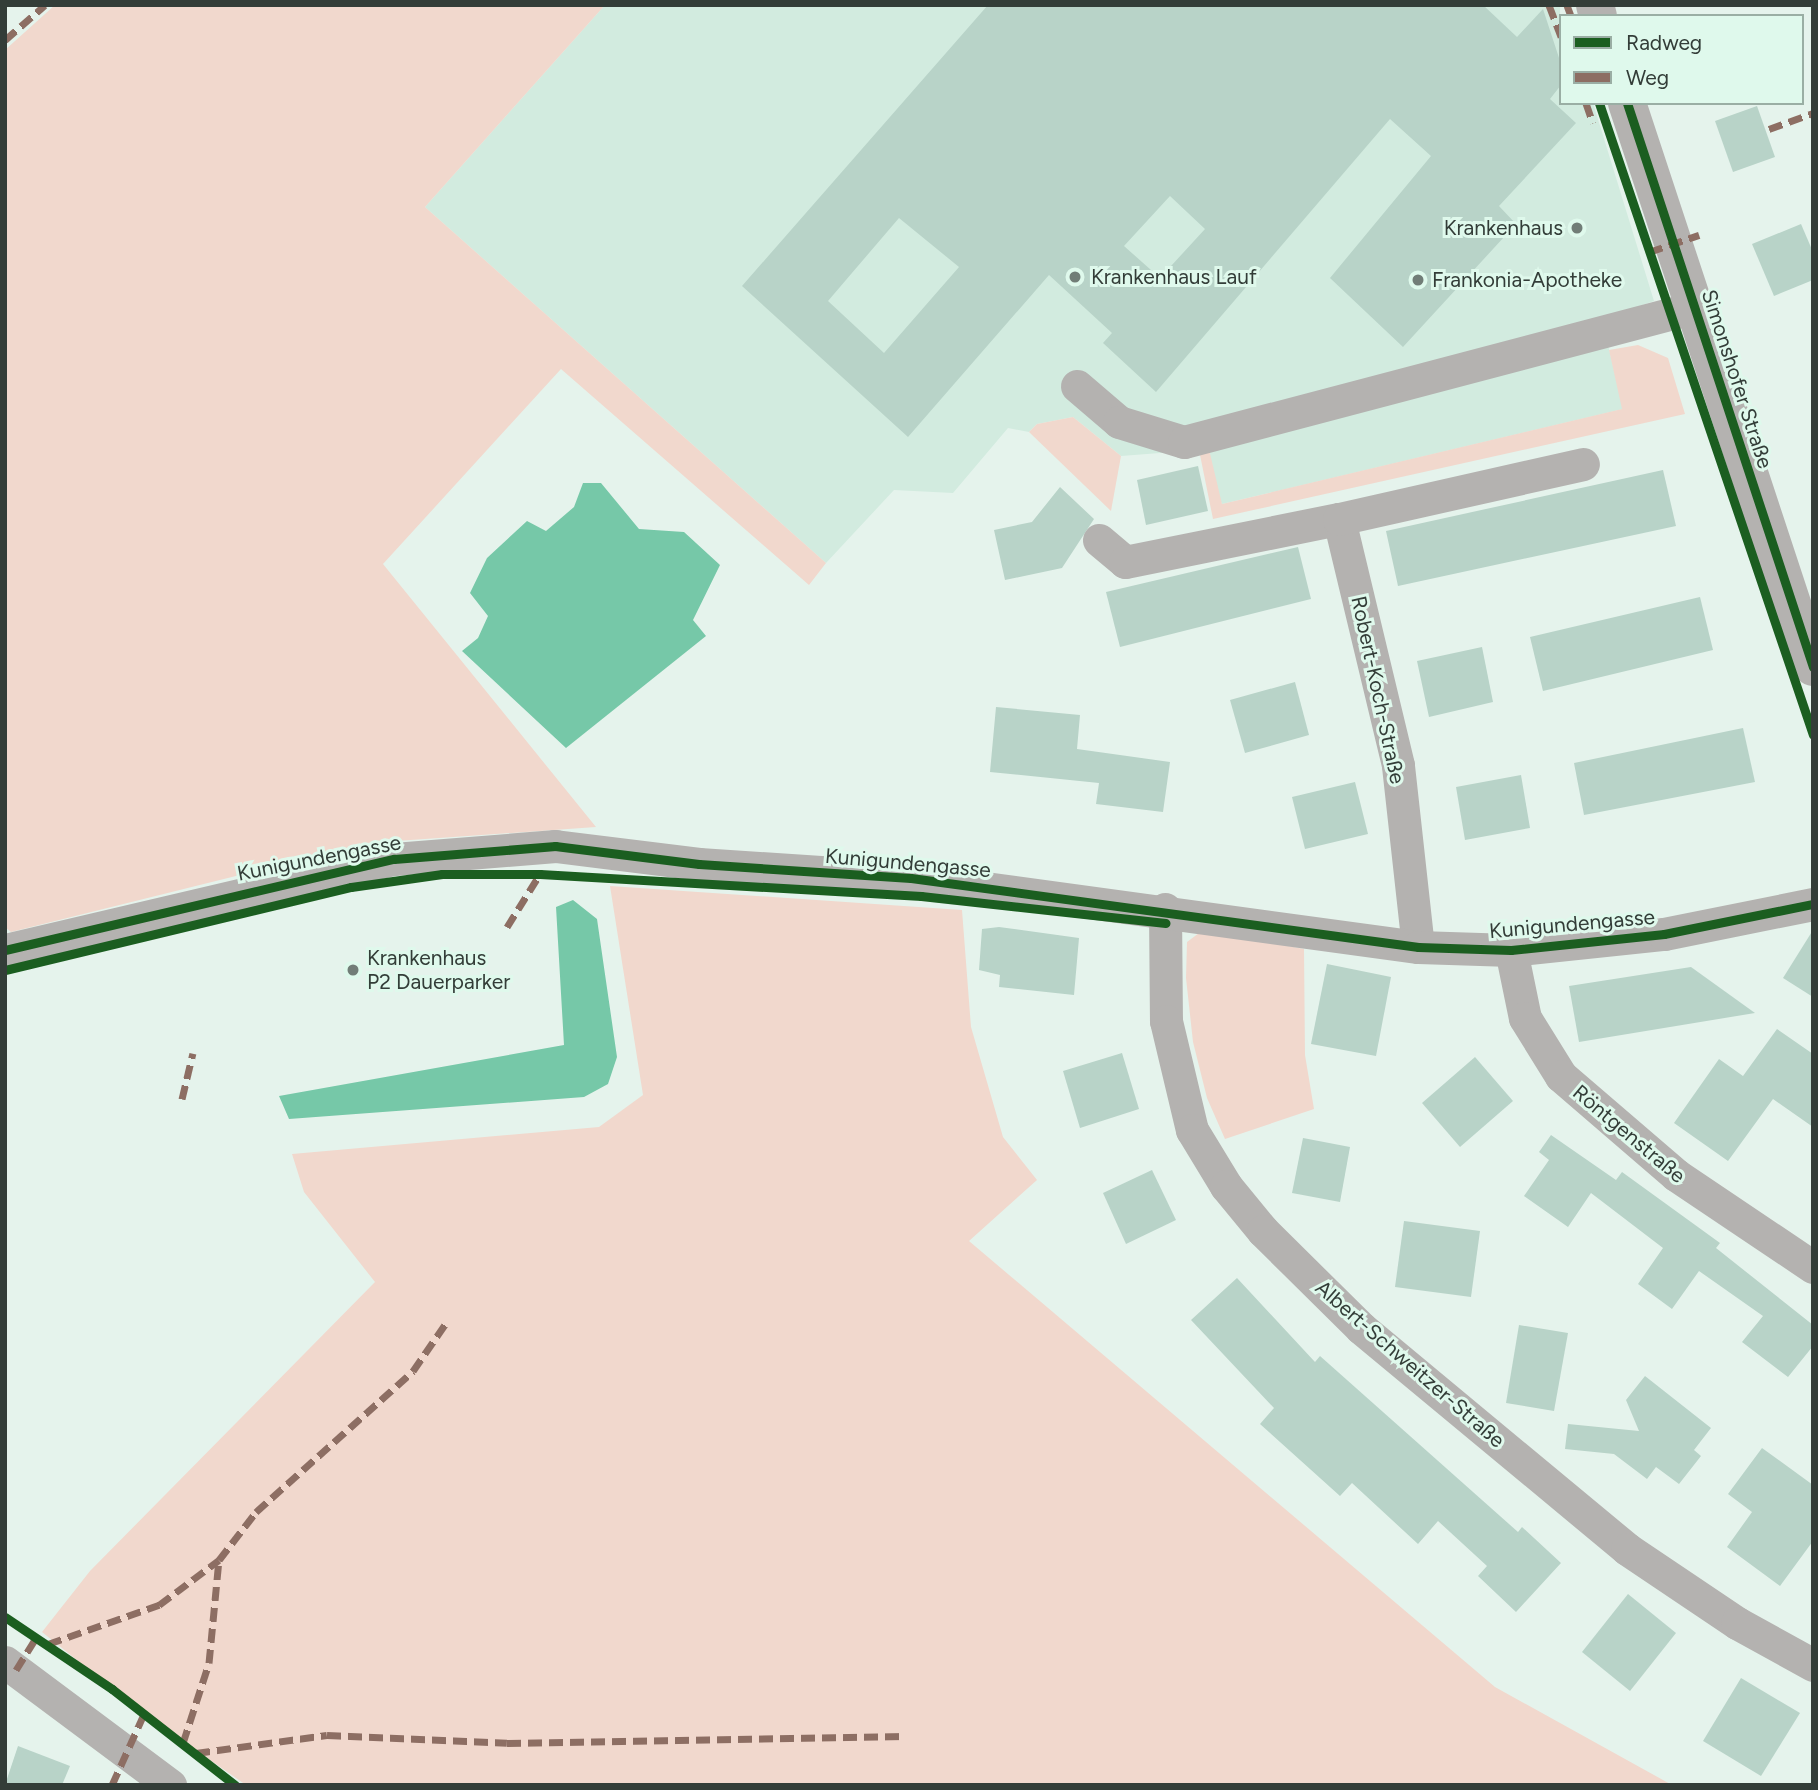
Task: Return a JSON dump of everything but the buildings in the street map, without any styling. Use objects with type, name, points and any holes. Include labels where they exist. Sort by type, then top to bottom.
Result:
[{"type":"street","name":"Simonshofer Straße","points":[[1628,105],[1813,667]]},
{"type":"street","name":"Simonshofer Straße","points":[[1077,386],[1119,422],[1184,442],[1696,307]]},
{"type":"street","points":[[1100,540],[1125,562],[1339,519],[1583,464]]},
{"type":"street","name":"Robert-Koch-Straße","points":[[1339,519],[1398,765],[1418,947]]},
{"type":"street","name":"Kunigundengasse","points":[[5,950],[394,859],[555,846],[699,864],[911,878],[1165,909],[1418,947],[1511,950],[1664,934],[1813,904]]},
{"type":"street","name":"Albert-Schweitzer-Straße","points":[[1165,909],[1166,1021],[1192,1130],[1226,1186],[1263,1231],[1361,1328],[1627,1549],[1737,1623],[1813,1665]]},
{"type":"street","name":"Röntgenstraße","points":[[1511,950],[1525,1018],[1561,1076],[1676,1175],[1813,1267]]},
{"type":"street","points":[[5,1662],[170,1785]]},
{"type":"shaded area","points":[[55,5],[605,5],[425,207],[826,563],[809,585],[561,369],[383,564],[596,827],[368,843],[11,932],[5,927],[5,50]]},
{"type":"shaded area","name":"Krankenhaus Lauf","points":[[605,5],[1560,5],[1559,105],[1594,105],[1654,301],[1602,319],[1623,409],[1222,504],[1199,450],[1121,456],[1073,417],[1037,424],[1029,432],[1008,428],[953,493],[894,490],[826,563],[425,207]]},
{"type":"shaded area","points":[[1638,345],[1668,358],[1685,414],[1213,519],[1199,450],[1208,445],[1222,504],[1622,409],[1609,350]]},
{"type":"shaded area","points":[[1073,417],[1121,456],[1111,511],[1029,432],[1037,424]]},
{"type":"shaded area","points":[[583,483],[601,483],[639,529],[684,532],[720,565],[693,620],[706,636],[566,748],[462,651],[478,638],[488,616],[470,593],[487,558],[527,521],[546,531],[574,507]]},
{"type":"shaded area","points":[[610,886],[962,910],[971,1027],[1003,1137],[1037,1180],[969,1241],[1495,1687],[1672,1785],[246,1785],[144,1714],[42,1632],[90,1571],[375,1282],[304,1192],[292,1154],[599,1127],[643,1095]]},
{"type":"shaded area","points":[[573,900],[597,919],[617,1057],[608,1084],[584,1097],[289,1119],[279,1096],[564,1045],[556,907]]},
{"type":"shaded area","points":[[1203,930],[1304,949],[1305,1055],[1314,1109],[1225,1139],[1207,1098],[1193,1042],[1186,978],[1187,942]]},
{"type":"marked path","points":[[5,40],[45,5]]},
{"type":"marked path","points":[[1549,5],[1559,32]]},
{"type":"marked path","points":[[1567,5],[1570,14]]},
{"type":"marked path","points":[[1587,105],[1593,123]]},
{"type":"marked path","points":[[1769,129],[1813,113]]},
{"type":"marked path","points":[[1649,252],[1699,235]]},
{"type":"marked path","points":[[507,927],[540,874]]},
{"type":"marked path","points":[[182,1099],[193,1053]]},
{"type":"marked path","points":[[183,1743],[209,1663],[219,1560],[256,1512],[413,1371],[446,1323]]},
{"type":"marked path","points":[[48,1644],[159,1605],[219,1560]]},
{"type":"marked path","points":[[16,1670],[37,1637]]},
{"type":"marked path","points":[[112,1785],[144,1714]]},
{"type":"marked path","points":[[196,1753],[327,1735],[507,1743],[906,1736]]},
{"type":"cycle path","points":[[1600,105],[1813,735]]},
{"type":"cycle path","points":[[1628,105],[1813,667]]},
{"type":"cycle path","points":[[5,950],[394,859],[555,846],[699,864],[911,878],[1418,947],[1511,950],[1664,934],[1813,904]]},
{"type":"cycle path","points":[[5,970],[351,887],[442,874],[540,874],[921,896],[1166,923]]},
{"type":"cycle path","points":[[5,1617],[112,1689],[235,1785]]},
{"type":"place","name":"Krankenhaus","points":[[1577,228]]},
{"type":"place","name":"Krankenhaus Lauf","points":[[1075,277]]},
{"type":"place","name":"Frankonia-Apotheke","points":[[1418,280]]},
{"type":"place","name":"Krankenhaus P2 Dauerparker","points":[[353,970]]}]
